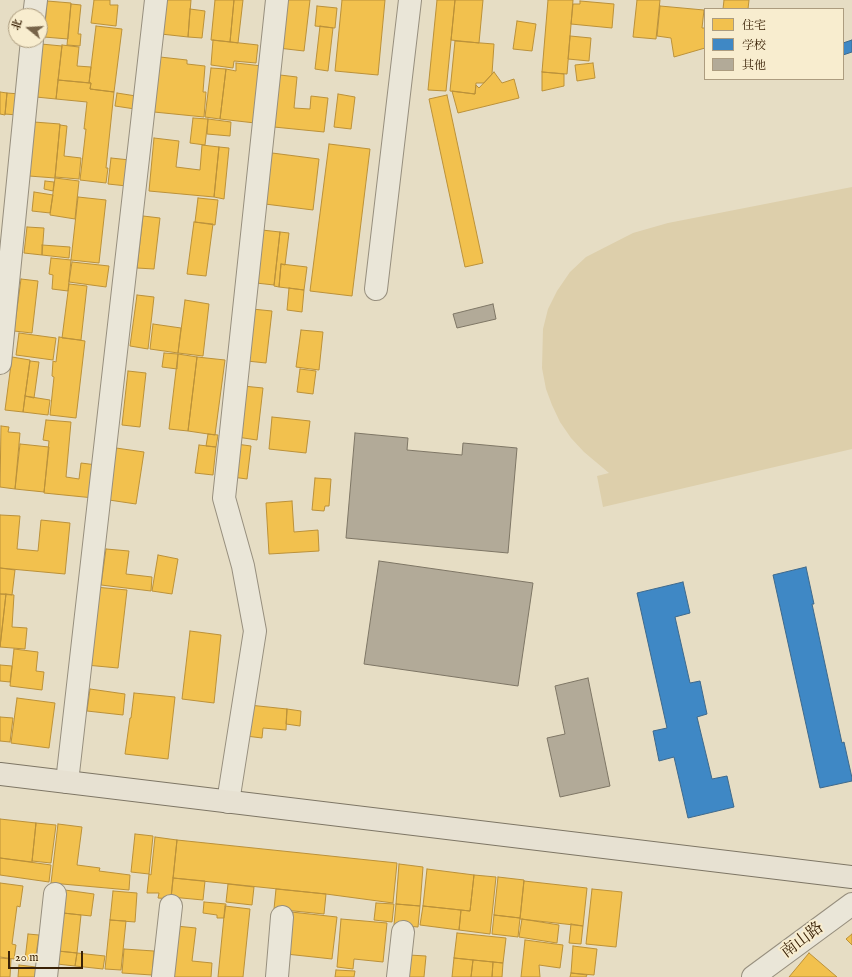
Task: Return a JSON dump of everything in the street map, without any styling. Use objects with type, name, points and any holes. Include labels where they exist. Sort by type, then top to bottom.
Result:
[{"type":"main road","points":[[0,774],[852,877]]},
{"type":"street","points":[[67,782],[156,0]]},
{"type":"street","points":[[228,802],[255,631],[243,566],[224,498],[277,0]]},
{"type":"street","points":[[376,289],[410,0]]},
{"type":"street","points":[[0,363],[31,48]]},
{"type":"street","points":[[46,977],[55,894]]},
{"type":"street","name":"南山路","points":[[753,977],[852,904]]},
{"type":"street","points":[[163,977],[171,906]]},
{"type":"street","points":[[277,977],[282,917]]},
{"type":"street","points":[[398,977],[403,932]]},
{"type":"shaded area","points":[[852,187],[852,449],[603,507],[597,476],[609,473],[584,452],[571,438],[560,422],[546,389],[542,368],[543,329],[548,309],[557,291],[570,272],[586,257],[633,233],[668,223]]},
{"type":"building: 住宅","points":[[94,0],[110,0],[110,5],[118,5],[116,26],[91,23]]},
{"type":"building: 住宅","points":[[164,0],[191,0],[188,37],[161,34]]},
{"type":"building: 住宅","points":[[215,0],[234,0],[230,42],[211,40]]},
{"type":"building: 住宅","points":[[234,0],[243,0],[238,43],[230,42]]},
{"type":"building: 住宅","points":[[284,0],[310,0],[304,51],[278,48]]},
{"type":"building: 住宅","points":[[342,0],[385,0],[378,75],[335,71]]},
{"type":"building: 住宅","points":[[437,0],[455,0],[446,91],[428,90]]},
{"type":"building: 住宅","points":[[455,0],[483,0],[479,43],[451,40]]},
{"type":"building: 住宅","points":[[548,0],[573,0],[567,74],[542,72]]},
{"type":"building: 住宅","points":[[637,0],[660,0],[656,39],[633,37]]},
{"type":"building: 住宅","points":[[724,0],[749,0],[748,8],[723,8]]},
{"type":"building: 住宅","points":[[47,1],[71,3],[68,39],[48,37],[48,8],[46,8]]},
{"type":"building: 住宅","points":[[580,1],[614,4],[612,28],[571,24],[573,4],[580,4]]},
{"type":"building: 住宅","points":[[71,4],[81,5],[78,34],[81,34],[80,46],[67,45]]},
{"type":"building: 住宅","points":[[317,6],[337,8],[335,28],[315,26]]},
{"type":"building: 住宅","points":[[660,6],[704,10],[702,28],[704,28],[704,48],[674,57],[671,38],[657,36]]},
{"type":"building: 住宅","points":[[190,9],[205,11],[202,38],[188,37]]},
{"type":"building: 住宅","points":[[517,21],[536,24],[532,51],[513,49]]},
{"type":"building: 住宅","points":[[96,26],[122,29],[114,92],[90,89],[91,83],[89,83]]},
{"type":"building: 住宅","points":[[320,26],[333,28],[328,71],[315,69]]},
{"type":"building: 住宅","points":[[570,36],[591,38],[589,61],[568,59]]},
{"type":"building: 住宅","points":[[213,40],[258,45],[256,63],[234,61],[233,68],[211,65]]},
{"type":"building: 住宅","points":[[455,41],[494,44],[492,74],[484,83],[476,83],[475,94],[450,91]]},
{"type":"building: 住宅","points":[[48,45],[62,46],[56,99],[36,97],[41,48],[48,48]]},
{"type":"building: 住宅","points":[[62,45],[79,47],[77,66],[91,67],[89,83],[58,80]]},
{"type":"building: 住宅","points":[[160,57],[187,60],[187,64],[205,66],[203,92],[206,92],[204,117],[154,112]]},
{"type":"building: 住宅","points":[[236,63],[262,66],[255,123],[220,119],[226,69],[236,71]]},
{"type":"building: 住宅","points":[[593,63],[595,78],[577,81],[575,65]]},
{"type":"building: 住宅","points":[[211,68],[226,69],[220,119],[205,117]]},
{"type":"building: 住宅","points":[[494,72],[502,83],[514,79],[519,98],[458,113],[452,91],[475,94],[476,85],[479,88]]},
{"type":"building: 住宅","points":[[542,72],[564,74],[564,86],[542,91]]},
{"type":"building: 住宅","points":[[280,75],[297,77],[294,108],[310,109],[311,96],[328,98],[324,132],[274,127]]},
{"type":"building: 住宅","points":[[58,80],[91,83],[90,89],[114,92],[106,168],[108,168],[106,183],[80,180],[86,129],[84,129],[87,102],[56,99]]},
{"type":"building: 住宅","points":[[0,92],[7,93],[5,115],[0,114]]},
{"type":"building: 住宅","points":[[7,93],[20,94],[17,115],[5,114]]},
{"type":"building: 住宅","points":[[117,93],[136,96],[135,109],[115,106]]},
{"type":"building: 住宅","points":[[338,94],[355,97],[351,129],[334,127]]},
{"type":"building: 住宅","points":[[447,95],[483,263],[465,267],[429,99]]},
{"type":"building: 住宅","points":[[193,118],[208,119],[205,145],[190,143]]},
{"type":"building: 住宅","points":[[208,119],[231,122],[230,136],[207,134]]},
{"type":"building: 住宅","points":[[34,122],[60,124],[55,178],[29,176]]},
{"type":"building: 住宅","points":[[60,125],[67,126],[64,156],[81,158],[79,179],[55,177]]},
{"type":"building: 住宅","points":[[154,138],[179,141],[176,167],[200,170],[202,145],[219,147],[214,197],[149,191]]},
{"type":"building: 住宅","points":[[329,144],[370,149],[352,296],[310,291]]},
{"type":"building: 住宅","points":[[219,147],[229,148],[224,199],[214,197]]},
{"type":"building: 住宅","points":[[272,153],[319,159],[313,210],[265,204]]},
{"type":"building: 住宅","points":[[111,158],[130,160],[127,186],[108,184]]},
{"type":"building: 住宅","points":[[55,178],[79,181],[75,219],[50,215]]},
{"type":"building: 住宅","points":[[45,181],[54,182],[53,191],[44,189]]},
{"type":"building: 住宅","points":[[34,192],[53,195],[50,213],[32,211]]},
{"type":"building: 住宅","points":[[78,197],[106,200],[99,263],[71,260]]},
{"type":"building: 住宅","points":[[198,198],[218,200],[215,225],[195,222]]},
{"type":"building: 住宅","points":[[143,216],[160,218],[154,269],[137,268]]},
{"type":"building: 住宅","points":[[194,222],[213,224],[206,276],[187,274]]},
{"type":"building: 住宅","points":[[27,227],[44,228],[42,255],[24,253]]},
{"type":"building: 住宅","points":[[262,230],[280,232],[274,285],[256,283]]},
{"type":"building: 住宅","points":[[280,232],[289,233],[285,265],[281,264],[279,287],[274,286]]},
{"type":"building: 住宅","points":[[42,245],[70,247],[69,258],[42,255]]},
{"type":"building: 住宅","points":[[51,258],[71,260],[68,291],[52,289],[53,275],[49,274]]},
{"type":"building: 住宅","points":[[72,262],[109,266],[106,287],[69,282]]},
{"type":"building: 住宅","points":[[281,264],[307,267],[304,290],[279,287]]},
{"type":"building: 住宅","points":[[21,279],[38,281],[32,333],[14,331]]},
{"type":"building: 住宅","points":[[69,284],[87,286],[81,340],[62,338]]},
{"type":"building: 住宅","points":[[289,288],[304,290],[302,312],[287,310]]},
{"type":"building: 住宅","points":[[137,295],[154,297],[148,349],[130,346]]},
{"type":"building: 住宅","points":[[185,300],[209,304],[203,356],[178,353]]},
{"type":"building: 住宅","points":[[252,309],[272,311],[266,363],[247,361]]},
{"type":"building: 住宅","points":[[153,324],[181,328],[178,353],[150,349]]},
{"type":"building: 住宅","points":[[301,330],[323,332],[319,370],[296,367]]},
{"type":"building: 住宅","points":[[19,333],[56,338],[53,360],[16,355]]},
{"type":"building: 住宅","points":[[59,337],[85,341],[76,418],[50,415],[54,377],[52,376],[53,361],[56,362]]},
{"type":"building: 住宅","points":[[164,353],[178,354],[177,369],[162,367]]},
{"type":"building: 住宅","points":[[178,354],[197,357],[188,431],[169,429]]},
{"type":"building: 住宅","points":[[12,357],[30,360],[23,412],[5,410]]},
{"type":"building: 住宅","points":[[197,357],[225,360],[215,435],[188,431]]},
{"type":"building: 住宅","points":[[30,361],[39,362],[34,398],[25,396]]},
{"type":"building: 住宅","points":[[300,369],[316,371],[313,394],[297,392]]},
{"type":"building: 住宅","points":[[128,371],[146,373],[140,427],[122,425]]},
{"type":"building: 住宅","points":[[243,386],[263,388],[257,440],[237,437]]},
{"type":"building: 住宅","points":[[25,396],[50,400],[48,415],[23,412]]},
{"type":"building: 住宅","points":[[272,417],[310,421],[306,453],[269,449]]},
{"type":"building: 住宅","points":[[46,420],[71,422],[66,477],[79,479],[81,463],[97,465],[94,498],[44,493],[49,441],[43,440]]},
{"type":"building: 住宅","points":[[1,426],[9,427],[8,432],[20,433],[15,489],[0,487]]},
{"type":"building: 住宅","points":[[208,434],[218,435],[216,447],[206,446]]},
{"type":"building: 住宅","points":[[20,444],[49,447],[44,492],[15,489]]},
{"type":"building: 住宅","points":[[236,444],[251,446],[247,479],[232,477]]},
{"type":"building: 住宅","points":[[199,445],[216,447],[213,475],[195,473]]},
{"type":"building: 住宅","points":[[116,448],[144,452],[136,504],[109,500]]},
{"type":"building: 住宅","points":[[315,478],[331,479],[329,506],[325,506],[324,511],[312,510]]},
{"type":"building: 住宅","points":[[292,501],[294,532],[318,530],[319,551],[269,554],[266,503]]},
{"type":"building: 住宅","points":[[0,515],[20,516],[17,549],[38,551],[41,520],[70,523],[65,574],[0,568]]},
{"type":"building: 住宅","points":[[106,549],[129,551],[126,574],[152,577],[151,591],[101,585]]},
{"type":"building: 住宅","points":[[158,555],[178,559],[172,594],[152,591]]},
{"type":"building: 住宅","points":[[0,568],[15,570],[12,595],[0,594]]},
{"type":"building: 住宅","points":[[95,587],[127,590],[118,668],[86,665]]},
{"type":"building: 住宅","points":[[0,594],[6,594],[0,647]]},
{"type":"building: 住宅","points":[[6,594],[14,595],[12,627],[27,628],[25,649],[0,647]]},
{"type":"building: 住宅","points":[[190,631],[221,635],[214,703],[182,699]]},
{"type":"building: 住宅","points":[[14,649],[38,652],[36,671],[44,672],[42,690],[10,686]]},
{"type":"building: 住宅","points":[[0,665],[12,666],[10,682],[0,681]]},
{"type":"building: 住宅","points":[[90,689],[125,694],[123,715],[87,711]]},
{"type":"building: 住宅","points":[[134,693],[175,697],[168,759],[125,754]]},
{"type":"building: 住宅","points":[[17,698],[55,703],[49,748],[11,743]]},
{"type":"building: 住宅","points":[[249,705],[287,709],[286,730],[263,728],[262,738],[246,736]]},
{"type":"building: 住宅","points":[[287,709],[301,711],[300,726],[286,724]]},
{"type":"building: 住宅","points":[[0,717],[13,718],[10,742],[0,741]]},
{"type":"building: 住宅","points":[[0,819],[36,823],[32,862],[0,858]]},
{"type":"building: 住宅","points":[[36,823],[56,825],[51,863],[32,861]]},
{"type":"building: 住宅","points":[[58,824],[82,827],[77,865],[100,868],[99,871],[130,875],[129,890],[51,883]]},
{"type":"building: 住宅","points":[[135,834],[153,836],[149,874],[131,872]]},
{"type":"building: 住宅","points":[[155,837],[177,840],[171,899],[158,898],[159,893],[147,893],[149,874],[151,875]]},
{"type":"building: 住宅","points":[[177,840],[397,863],[393,903],[326,894],[173,878]]},
{"type":"building: 住宅","points":[[0,858],[51,865],[49,882],[0,875]]},
{"type":"building: 住宅","points":[[399,864],[423,867],[420,906],[396,904]]},
{"type":"building: 住宅","points":[[427,869],[474,875],[470,911],[423,906]]},
{"type":"building: 住宅","points":[[474,875],[496,877],[490,934],[459,930],[461,910],[470,911]]},
{"type":"building: 住宅","points":[[498,877],[524,880],[520,918],[494,915]]},
{"type":"building: 住宅","points":[[173,878],[205,881],[203,900],[171,897]]},
{"type":"building: 住宅","points":[[524,881],[587,888],[583,926],[520,919]]},
{"type":"building: 住宅","points":[[0,883],[23,886],[20,907],[17,906],[12,944],[16,945],[14,959],[0,957]]},
{"type":"building: 住宅","points":[[228,884],[254,887],[252,905],[226,902]]},
{"type":"building: 住宅","points":[[276,889],[326,894],[324,914],[274,909]]},
{"type":"building: 住宅","points":[[592,889],[622,892],[616,947],[586,944]]},
{"type":"building: 住宅","points":[[65,890],[94,894],[91,916],[63,913]]},
{"type":"building: 住宅","points":[[113,891],[137,893],[135,922],[110,920]]},
{"type":"building: 住宅","points":[[204,902],[226,904],[224,918],[217,918],[217,915],[203,913]]},
{"type":"building: 住宅","points":[[376,903],[394,904],[392,922],[374,920]]},
{"type":"building: 住宅","points":[[396,904],[420,906],[418,927],[394,925]]},
{"type":"building: 住宅","points":[[225,906],[250,909],[243,977],[218,977]]},
{"type":"building: 住宅","points":[[423,906],[461,910],[459,930],[420,925]]},
{"type":"building: 住宅","points":[[291,912],[337,917],[332,959],[286,954]]},
{"type":"building: 住宅","points":[[63,913],[81,915],[77,953],[58,951]]},
{"type":"building: 住宅","points":[[494,915],[520,918],[518,937],[492,934]]},
{"type":"building: 住宅","points":[[341,919],[387,923],[383,962],[354,959],[353,969],[337,967]]},
{"type":"building: 住宅","points":[[522,919],[559,925],[557,943],[519,937]]},
{"type":"building: 住宅","points":[[110,920],[126,921],[121,970],[105,969]]},
{"type":"building: 住宅","points":[[571,924],[583,926],[581,944],[569,943]]},
{"type":"building: 住宅","points":[[176,926],[196,928],[192,961],[212,963],[211,977],[171,977]]},
{"type":"building: 住宅","points":[[457,933],[506,938],[503,963],[454,958]]},
{"type":"building: 住宅","points":[[28,934],[39,935],[35,961],[25,960]]},
{"type":"building: 住宅","points":[[852,934],[852,945],[846,939]]},
{"type":"building: 住宅","points":[[525,940],[563,945],[560,968],[539,965],[540,977],[521,977]]},
{"type":"building: 住宅","points":[[573,946],[597,949],[594,975],[571,973]]},
{"type":"building: 住宅","points":[[124,949],[154,951],[152,975],[122,973]]},
{"type":"building: 住宅","points":[[58,951],[77,953],[75,966],[57,964]]},
{"type":"building: 住宅","points":[[77,953],[105,956],[103,969],[75,966]]},
{"type":"building: 住宅","points":[[809,953],[837,977],[789,977]]},
{"type":"building: 住宅","points":[[409,955],[426,956],[424,977],[407,977]]},
{"type":"building: 住宅","points":[[0,958],[11,959],[10,977],[0,977]]},
{"type":"building: 住宅","points":[[454,958],[473,960],[471,977],[452,977]]},
{"type":"building: 住宅","points":[[473,960],[493,962],[492,977],[471,977]]},
{"type":"building: 住宅","points":[[493,962],[503,963],[502,977],[492,977]]},
{"type":"building: 住宅","points":[[19,965],[36,967],[35,977],[18,977]]},
{"type":"building: 住宅","points":[[336,970],[355,971],[354,977],[335,977]]},
{"type":"building: 住宅","points":[[571,973],[587,975],[586,977],[570,977]]},
{"type":"building: 学校","points":[[852,40],[852,52],[844,55],[844,43]]},
{"type":"building: 学校","points":[[806,567],[814,604],[812,604],[842,743],[844,742],[852,778],[852,781],[820,788],[773,575]]},
{"type":"building: 学校","points":[[683,582],[690,613],[675,617],[690,683],[700,681],[707,714],[697,717],[712,779],[727,776],[734,807],[688,818],[674,757],[659,761],[653,731],[667,728],[637,593]]},
{"type":"building: 其他","points":[[493,304],[496,319],[457,328],[453,314]]},
{"type":"building: 其他","points":[[355,433],[408,438],[407,450],[462,455],[463,443],[517,448],[508,553],[346,538]]},
{"type":"building: 其他","points":[[379,561],[533,583],[518,686],[364,664]]},
{"type":"building: 其他","points":[[588,678],[610,786],[560,797],[547,738],[565,734],[555,686]]}]
